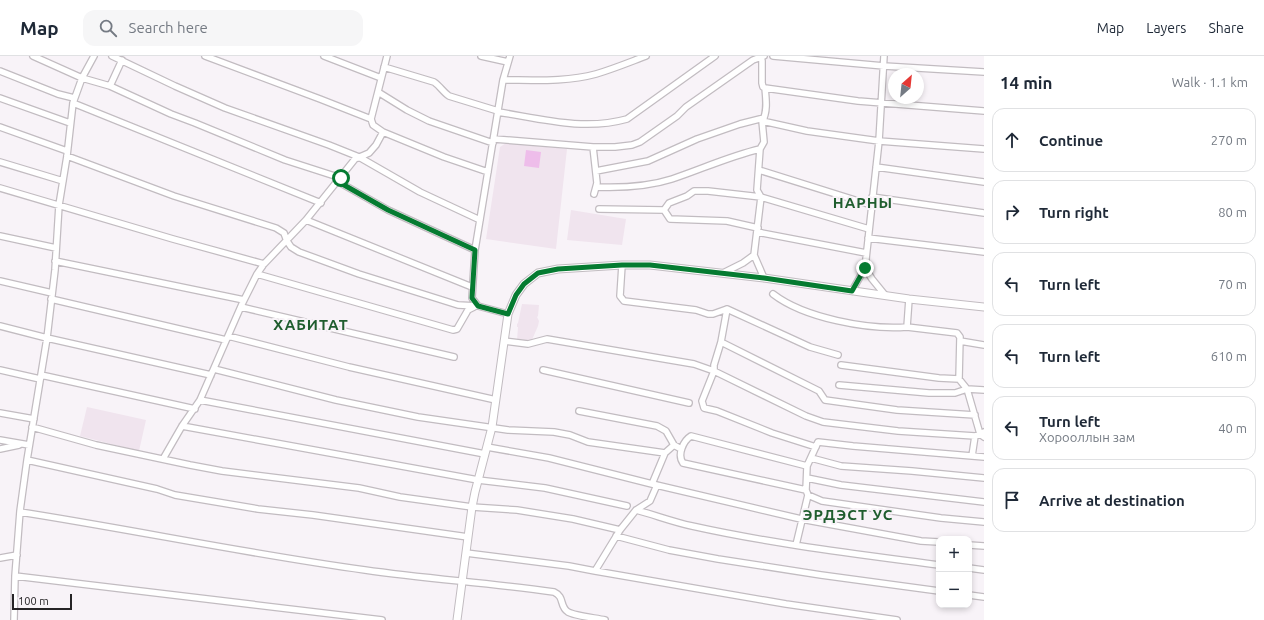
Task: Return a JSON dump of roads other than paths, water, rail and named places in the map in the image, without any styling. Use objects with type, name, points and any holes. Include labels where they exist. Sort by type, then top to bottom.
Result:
[{"type":"main road","points":[[457,620],[472,507],[492,427],[508,314],[516,295],[524,284],[538,273],[558,269],[622,265],[650,265],[764,278],[909,299],[984,307]]},
{"type":"street","points":[[33,56],[82,78],[110,86],[171,114],[285,160],[339,179],[388,210],[475,250]]},
{"type":"street","points":[[14,620],[16,555],[20,512],[32,427],[48,338],[59,205],[73,100],[82,78],[94,56]]},
{"type":"street","points":[[112,56],[225,108],[359,157],[420,192],[480,220]]},
{"type":"street","points":[[205,56],[320,99],[371,120]]},
{"type":"street","points":[[324,56],[381,78]]},
{"type":"street","points":[[387,56],[371,120],[373,125],[383,132],[444,157],[488,172]]},
{"type":"street","points":[[481,56],[508,62]]},
{"type":"street","points":[[478,306],[472,298],[475,250],[503,80],[510,56]]},
{"type":"street","points":[[503,80],[559,80],[596,74],[646,56]]},
{"type":"street","points":[[384,67],[434,82],[439,85],[449,96],[498,112],[571,124],[590,125],[606,124],[627,119],[715,56]]},
{"type":"street","points":[[378,92],[407,110],[429,121],[493,141],[593,146],[632,145],[640,142],[677,116],[704,93],[753,60],[762,56],[762,83],[763,87],[765,88],[766,105],[763,120],[764,142],[760,149],[757,190],[761,197],[754,255],[764,278]]},
{"type":"street","points":[[773,56],[884,66],[984,72]]},
{"type":"street","points":[[852,291],[865,268],[876,167],[884,56]]},
{"type":"street","points":[[110,86],[122,60]]},
{"type":"street","points":[[0,71],[321,202]]},
{"type":"street","points":[[765,88],[858,101],[984,111]]},
{"type":"street","points":[[0,98],[70,123]]},
{"type":"street","points":[[596,170],[648,161],[698,139],[740,124],[763,120],[807,131],[878,141],[984,149]]},
{"type":"street","points":[[0,127],[174,196],[276,228],[284,233],[291,247],[299,252],[359,274],[458,306],[478,306],[508,314]]},
{"type":"street","points":[[163,459],[182,426],[200,400],[257,274],[264,264],[306,220],[355,159],[369,153],[376,145],[383,132]]},
{"type":"street","points":[[593,146],[596,170],[596,187],[594,194]]},
{"type":"street","points":[[596,187],[623,188],[643,186],[671,179],[760,149]]},
{"type":"street","points":[[0,162],[63,181]]},
{"type":"street","points":[[876,167],[984,182]]},
{"type":"street","points":[[759,170],[871,205]]},
{"type":"street","points":[[0,188],[173,240],[264,264]]},
{"type":"street","points":[[664,210],[669,203],[694,191],[708,191],[761,197],[869,229]]},
{"type":"street","points":[[872,197],[984,213]]},
{"type":"street","points":[[599,209],[664,210]]},
{"type":"street","points":[[664,210],[670,219],[727,221],[758,230],[866,253]]},
{"type":"street","points":[[306,220],[472,287]]},
{"type":"street","points":[[0,236],[56,248]]},
{"type":"street","points":[[868,238],[984,252]]},
{"type":"street","points":[[723,273],[743,263],[754,255]]},
{"type":"street","points":[[55,261],[244,300]]},
{"type":"street","points":[[622,265],[620,296],[624,301],[696,310],[708,314],[713,314],[727,309],[810,347],[838,355]]},
{"type":"street","points":[[865,268],[872,280],[885,295]]},
{"type":"street","points":[[257,274],[453,330],[457,329],[468,310],[478,306]]},
{"type":"street","points":[[0,281],[52,296],[227,338],[496,400]]},
{"type":"street","points":[[773,294],[797,307],[830,319],[894,328],[907,327],[957,333],[960,337],[959,379],[967,389],[981,435],[972,456]]},
{"type":"street","points":[[907,327],[909,299]]},
{"type":"street","points":[[241,307],[454,357]]},
{"type":"street","points":[[727,309],[721,342],[714,365],[714,371],[702,401],[704,408],[717,411],[772,433],[816,447]]},
{"type":"street","points":[[0,326],[211,376]]},
{"type":"street","points":[[504,341],[528,344],[547,339],[694,364],[714,371],[806,416],[823,422],[898,431],[981,435]]},
{"type":"street","points":[[960,341],[984,345]]},
{"type":"street","points":[[721,342],[819,392],[824,400],[897,410],[975,415]]},
{"type":"street","points":[[841,365],[939,378],[959,379]]},
{"type":"street","points":[[214,369],[336,400],[418,417],[508,430],[554,432],[570,435],[588,442],[665,453]]},
{"type":"street","points":[[0,370],[195,408]]},
{"type":"street","points":[[543,370],[689,403]]},
{"type":"street","points":[[839,385],[929,393],[955,393],[967,389],[984,390]]},
{"type":"street","points":[[200,400],[486,450],[549,458],[802,519],[921,541],[936,542]]},
{"type":"street","points":[[579,411],[657,426],[666,431],[674,445],[682,449]]},
{"type":"street","points":[[0,413],[34,419]]},
{"type":"street","points":[[182,426],[478,480],[545,488],[627,506]]},
{"type":"street","points":[[32,427],[96,445],[222,471],[359,488],[400,497],[472,507],[517,510],[573,519],[620,530]]},
{"type":"street","points":[[807,466],[691,436],[687,439],[682,449],[680,458],[683,463],[807,492],[822,502],[941,518],[984,522]]},
{"type":"street","points":[[0,440],[29,446]]},
{"type":"street","points":[[796,544],[807,492],[807,466],[818,442],[984,457]]},
{"type":"street","points":[[0,449],[22,444]]},
{"type":"street","points":[[595,571],[620,530],[636,510],[650,500],[665,453],[674,445]]},
{"type":"street","points":[[811,458],[841,466],[984,478]]},
{"type":"street","points":[[27,460],[157,489],[175,495],[258,509],[313,515],[468,537]]},
{"type":"street","points":[[807,478],[841,485],[984,502]]},
{"type":"street","points":[[636,510],[691,526],[796,544],[936,564]]},
{"type":"street","points":[[20,512],[99,524],[210,546],[357,569],[554,592],[561,597],[563,605],[569,612],[605,620]]},
{"type":"street","points":[[616,536],[669,550],[718,559],[936,591]]},
{"type":"street","points":[[972,545],[984,546]]},
{"type":"street","points":[[466,553],[569,566],[786,604],[897,620]]},
{"type":"street","points":[[0,558],[16,555]]},
{"type":"street","points":[[972,568],[984,570]]},
{"type":"street","points":[[15,576],[382,620]]},
{"type":"street","points":[[972,595],[984,597]]},
{"type":"district","name":"НАРНЫ","points":[[863,202]]},
{"type":"district","name":"ХАБИТАТ","points":[[311,324]]},
{"type":"district","name":"ЭРДЭСТ УС","points":[[848,514]]}]
